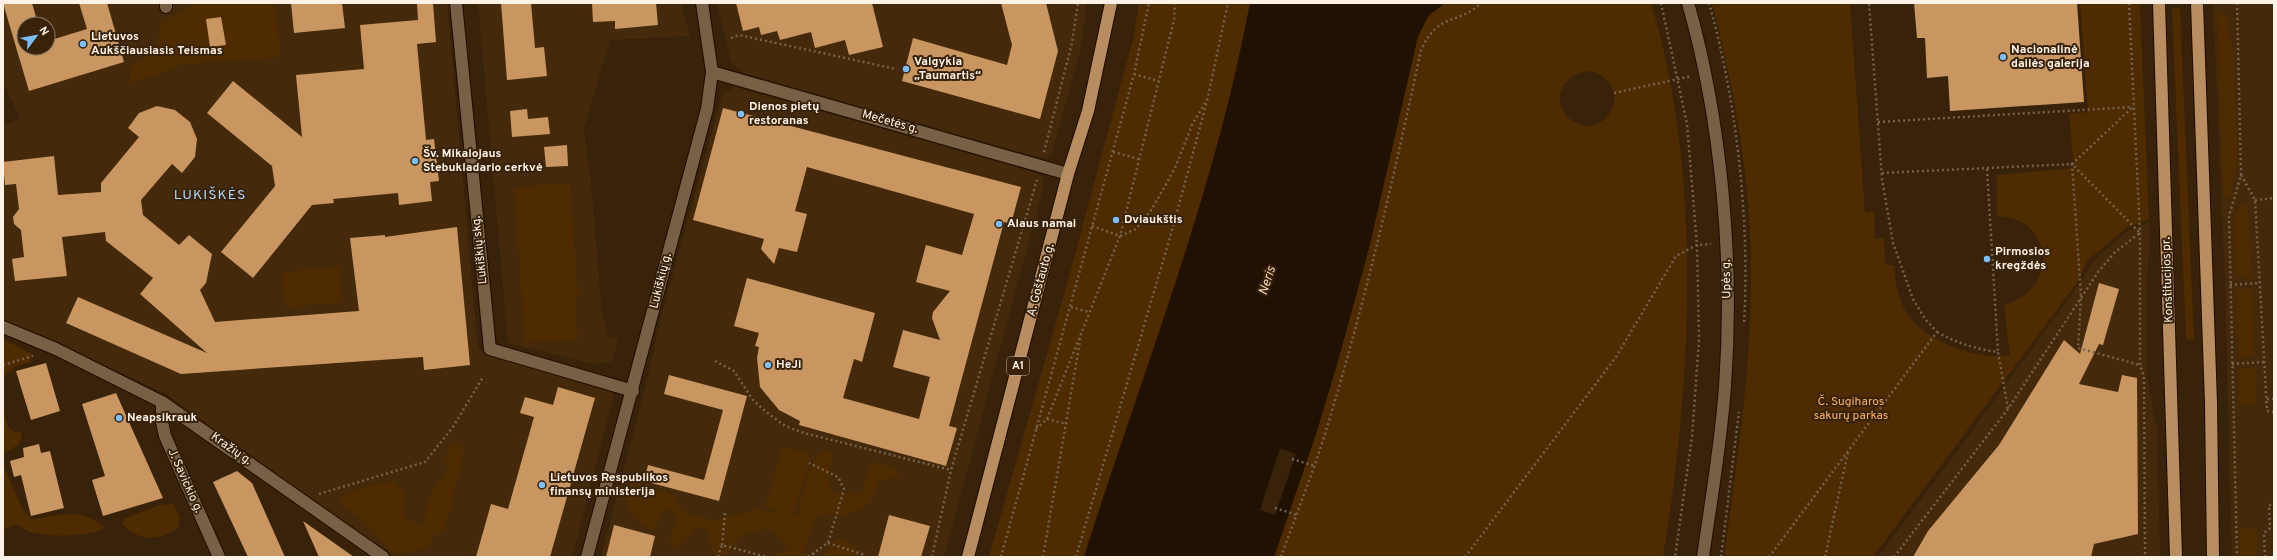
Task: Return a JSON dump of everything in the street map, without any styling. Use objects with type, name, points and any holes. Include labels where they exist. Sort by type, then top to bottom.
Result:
[{"type":"main road","name":"A. Goštauto g.","points":[[968,557],[1068,174],[1088,111],[1111,3]]},
{"type":"main road","name":"Konstitucijos pr.","points":[[2159,3],[2176,557]]},
{"type":"main road","points":[[2197,3],[2212,403],[2214,557]]},
{"type":"street","name":"Lukiškių skg.","points":[[456,3],[490,349],[633,391]]},
{"type":"street","name":"Lukiškių g.","points":[[588,557],[707,110],[712,72],[702,3]]},
{"type":"street","name":"Upės g.","points":[[1688,3],[1704,74],[1720,172],[1728,279],[1725,386],[1717,465],[1703,557]]},
{"type":"street","name":"Mečetės g.","points":[[712,72],[1041,165],[1068,174]]},
{"type":"street","name":"Kražių g.","points":[[3,327],[56,349],[162,402],[383,557]]},
{"type":"street","name":"J. Savickio g.","points":[[162,402],[162,422],[166,436],[219,557]]},
{"type":"path","points":[[932,557],[951,470],[1041,165],[1072,44],[1078,3]]},
{"type":"path","points":[[1001,557],[1134,74],[1149,3]]},
{"type":"path","points":[[1036,429],[1047,419],[1082,328],[1120,236],[1174,20],[1175,3]]},
{"type":"path","points":[[1076,557],[1173,227],[1207,101],[1228,3]]},
{"type":"path","points":[[1281,557],[1315,466],[1336,399],[1389,200],[1421,50],[1434,28],[1469,12],[1481,3]]},
{"type":"path","points":[[1661,3],[1688,131],[1697,245],[1699,340],[1692,436],[1675,557]]},
{"type":"path","points":[[1869,3],[1882,173],[1893,243],[1902,270],[1913,299],[1925,318],[1937,332],[1961,345],[1978,350],[1998,352]]},
{"type":"path","points":[[2129,3],[2140,233],[2140,365],[2144,377],[2145,557]]},
{"type":"path","points":[[2237,3],[2241,175],[2229,216],[2237,557]]},
{"type":"path","points":[[731,38],[739,35],[896,69]]},
{"type":"path","points":[[1134,74],[1159,81]]},
{"type":"path","points":[[1614,93],[1704,74]]},
{"type":"path","points":[[1092,226],[1120,236],[1136,229],[1152,209],[1175,168],[1192,125],[1207,101]]},
{"type":"path","points":[[1878,122],[2134,106]]},
{"type":"path","points":[[1882,173],[2072,164],[2134,106]]},
{"type":"path","points":[[1113,152],[1139,159]]},
{"type":"path","points":[[2072,164],[2140,233]]},
{"type":"path","points":[[2072,164],[2081,296],[2078,348],[2140,365]]},
{"type":"path","points":[[1987,169],[1998,352],[2008,409]]},
{"type":"path","points":[[2241,175],[2255,200],[2267,411],[2274,412]]},
{"type":"path","points":[[2255,200],[2274,198]]},
{"type":"path","points":[[1894,557],[2008,409],[2081,296],[2115,252],[2140,233]]},
{"type":"path","points":[[1465,557],[1616,357],[1676,256],[1697,245]]},
{"type":"path","points":[[2230,285],[2260,283]]},
{"type":"path","points":[[1071,307],[1089,312]]},
{"type":"path","points":[[1043,557],[1067,424],[1082,328]]},
{"type":"path","points":[[1769,557],[1937,332]]},
{"type":"path","points":[[715,361],[734,371],[753,400],[785,426],[804,433],[951,470]]},
{"type":"path","points":[[2232,364],[2264,362]]},
{"type":"path","points":[[3,365],[11,363]]},
{"type":"path","points":[[332,490],[425,462],[453,427],[483,377]]},
{"type":"path","points":[[2267,399],[2274,399]]},
{"type":"path","points":[[1047,419],[1067,424]]},
{"type":"path","points":[[1825,557],[1848,451]]},
{"type":"path","points":[[1292,459],[1315,466]]},
{"type":"path","points":[[808,557],[828,543],[844,489],[838,477],[809,463]]},
{"type":"path","points":[[2265,557],[2264,534],[2270,528],[2269,505],[2274,505]]},
{"type":"path","points":[[1275,508],[1297,515]]},
{"type":"path","points":[[718,557],[722,545],[725,513]]},
{"type":"path","points":[[828,543],[865,555]]},
{"type":"path","points":[[722,545],[767,557]]},
{"type":"path","points":[[813,553],[815,557]]},
{"type":"shaded area","points":[[3,3],[447,3],[478,350],[606,385],[612,390],[613,399],[572,557],[396,557],[312,500],[165,393],[5,321],[3,309],[3,127],[20,118],[3,82]]},
{"type":"shaded area","points":[[478,3],[681,3],[690,36],[610,40],[584,129],[591,183],[602,313],[608,336],[619,339],[612,361],[596,364],[508,343]]},
{"type":"shaded area","points":[[717,3],[1087,3],[1080,52],[1052,153],[1049,157],[1042,158],[744,73],[731,62]]},
{"type":"shaded area","points":[[2213,3],[2274,3],[2274,557],[2232,557],[2225,281]]},
{"type":"shaded area","points":[[735,87],[1037,173],[1043,178],[1044,185],[944,557],[601,557],[652,361],[659,325],[722,95]]},
{"type":"shaded area","points":[[2150,222],[2146,307],[2147,377],[2157,430],[2160,557],[1878,557],[2085,276],[2093,261],[2129,230]]},
{"type":"green space","points":[[197,3],[275,3],[281,57],[183,64],[130,84],[130,65],[157,53],[160,24]]},
{"type":"green space","points":[[1139,3],[1250,3],[1235,74],[1217,144],[1176,282],[1084,557],[989,557],[1065,291],[1134,35]]},
{"type":"green space","points":[[1445,3],[1651,3],[1668,69],[1679,138],[1685,208],[1687,278],[1686,350],[1681,420],[1663,557],[1274,557],[1316,434],[1338,361],[1369,248],[1418,36],[1429,15]],"holes":[[[1591,71],[1605,78],[1612,88],[1614,99],[1612,110],[1605,119],[1596,124],[1585,126],[1569,118],[1563,110],[1560,98],[1561,91],[1567,81],[1578,74]]]},
{"type":"green space","name":"Č. Sugiharos sakurų parkas","points":[[1712,3],[1850,3],[1865,212],[1874,212],[1875,239],[1884,238],[1885,265],[1893,265],[1902,303],[1908,315],[1916,325],[1940,341],[1954,347],[1969,352],[1997,356],[2010,355],[2004,305],[2023,296],[2035,284],[2042,270],[2043,254],[2039,240],[2029,228],[2015,219],[1997,216],[1997,175],[2074,168],[2069,114],[2088,112],[2080,3],[2140,3],[2149,219],[2126,228],[2088,260],[2076,284],[1873,557],[1724,557],[1743,413],[1749,341],[1751,268],[1748,201],[1740,134]]},
{"type":"green space","points":[[2180,8],[2194,339],[2186,340],[2172,9]]},
{"type":"green space","points":[[2217,12],[2225,16],[2233,49],[2238,159],[2230,198],[2224,198]]},
{"type":"green space","points":[[570,183],[578,296],[575,296],[578,340],[525,343],[514,187]]},
{"type":"green space","points":[[2248,205],[2251,277],[2236,276],[2234,220],[2238,207]]},
{"type":"green space","points":[[339,267],[343,302],[285,307],[282,272]]},
{"type":"green space","points":[[2236,289],[2252,289],[2254,357],[2239,359]]},
{"type":"green space","points":[[3,339],[32,354],[31,362],[14,367],[3,378]]},
{"type":"green space","points":[[2255,367],[2257,404],[2239,405],[2239,369]]},
{"type":"green space","points":[[3,408],[8,427],[15,432],[22,432],[22,437],[17,446],[3,454]]},
{"type":"green space","points":[[458,444],[464,453],[445,530],[435,535],[426,548],[400,554],[390,551],[370,526],[341,505],[340,500],[358,489],[394,481],[406,497],[401,509],[407,518],[423,526],[430,496],[446,472],[447,462],[445,456],[451,446]]},
{"type":"green space","points":[[784,446],[811,454],[793,515],[800,516],[801,498],[809,471],[818,456],[824,450],[832,452],[829,477],[832,492],[860,495],[863,491],[868,468],[870,464],[875,462],[898,470],[899,476],[879,481],[875,493],[869,503],[860,510],[847,514],[824,514],[814,517],[805,552],[809,557],[773,557],[788,546],[771,530],[761,529],[745,533],[735,541],[727,556],[713,553],[709,542],[709,532],[699,527],[683,544],[674,547],[670,540],[677,520],[669,509],[660,511],[658,523],[653,530],[643,525],[636,519],[625,501],[633,475],[638,477],[640,484],[673,496],[677,506],[690,515],[713,520],[758,509],[791,515],[765,506]]},
{"type":"green space","points":[[3,461],[4,467],[23,510],[31,519],[78,514],[86,516],[105,527],[99,531],[91,533],[69,536],[37,534],[16,524],[3,530]]},
{"type":"green space","points":[[174,504],[180,519],[178,528],[171,532],[156,537],[142,537],[128,530],[122,524],[125,518],[160,505]]},
{"type":"green space","points":[[2240,529],[2257,529],[2257,557],[2241,557]]},
{"type":"green space","points":[[837,539],[844,540],[858,550],[858,557],[821,557]]},
{"type":"water","name":"Neris","points":[[1250,3],[1445,3],[1429,15],[1418,36],[1369,248],[1338,361],[1316,434],[1274,557],[1084,557],[1176,282],[1197,213],[1235,74]]},
{"type":"pier","points":[[1280,448],[1296,454],[1275,515],[1260,510]]},
{"type":"building","name":"Lietuvos Aukščiausiasis Teismas","points":[[3,3],[32,3],[36,16],[16,16],[16,47]]},
{"type":"building","name":"Lietuvos Aukščiausiasis Teismas","points":[[79,3],[107,3],[124,62],[29,91],[19,56],[56,56],[56,39],[87,29]]},
{"type":"building","points":[[291,3],[342,3],[345,28],[294,33]]},
{"type":"building","points":[[417,3],[433,3],[436,42],[417,44],[426,140],[434,139],[439,181],[430,182],[432,201],[399,205],[398,193],[333,199],[334,203],[312,205],[253,278],[221,252],[275,186],[272,166],[207,113],[233,81],[302,137],[296,75],[364,69],[360,25],[418,20]]},
{"type":"building","points":[[501,3],[531,3],[535,48],[544,47],[547,76],[507,80]]},
{"type":"building","points":[[592,3],[656,3],[658,25],[615,29],[615,21],[593,22]]},
{"type":"building","points":[[736,3],[872,3],[883,47],[849,55],[845,40],[815,48],[811,32],[780,40],[777,31],[761,35],[759,27],[743,31]]},
{"type":"building","points":[[1001,3],[1046,3],[1058,51],[1040,119],[902,81],[913,38],[1007,65],[1012,45]]},
{"type":"building","name":"Nacionalinė dailės galerija","points":[[1914,3],[2077,3],[2084,102],[1950,111],[1948,76],[1927,78],[1925,38],[1917,38]]},
{"type":"building","points":[[221,17],[226,45],[210,47],[206,19]]},
{"type":"building","points":[[157,106],[175,110],[190,122],[197,139],[195,157],[182,173],[172,164],[141,200],[143,215],[179,245],[189,235],[212,254],[206,283],[200,290],[215,322],[359,311],[350,238],[385,235],[385,237],[457,227],[470,365],[424,370],[423,357],[181,374],[66,323],[78,297],[207,353],[140,294],[153,278],[106,241],[105,232],[62,237],[67,276],[15,281],[12,259],[24,257],[21,230],[14,224],[13,217],[19,209],[16,184],[5,185],[3,162],[54,156],[58,195],[101,192],[101,183],[139,137],[128,128],[139,113]]},
{"type":"building","points":[[723,108],[1021,187],[1011,224],[1004,222],[949,426],[957,428],[946,466],[799,425],[800,421],[779,410],[760,387],[757,358],[759,347],[755,346],[759,333],[734,326],[747,278],[875,313],[862,362],[854,359],[843,398],[919,419],[930,377],[893,367],[903,330],[940,340],[932,318],[933,312],[950,291],[916,282],[926,245],[962,255],[974,214],[807,167],[795,211],[807,214],[797,252],[779,248],[774,264],[761,249],[764,239],[693,220]]},
{"type":"building","points":[[527,109],[528,119],[548,117],[550,134],[512,137],[510,111]]},
{"type":"building","points":[[567,145],[568,166],[546,167],[544,147]]},
{"type":"building","points":[[2099,283],[2119,289],[2103,345],[2099,344],[2079,384],[2118,392],[2122,375],[2137,378],[2138,534],[2094,544],[2091,557],[1913,557],[1928,531],[1999,445],[2064,340],[2080,354]]},
{"type":"building","points":[[46,363],[60,411],[31,420],[16,371]]},
{"type":"building","points":[[669,375],[747,396],[719,501],[644,481],[648,465],[704,480],[723,410],[664,394]]},
{"type":"building","name":"Lietuvos Respublikos finansų ministerija","points":[[558,387],[595,398],[550,557],[476,557],[491,504],[508,509],[534,417],[520,413],[525,397],[553,405]]},
{"type":"building","points":[[116,393],[163,498],[103,516],[92,480],[105,476],[82,404]]},
{"type":"building","points":[[39,444],[41,453],[50,451],[64,508],[31,516],[21,475],[14,477],[10,461],[24,457],[23,448]]},
{"type":"building","points":[[237,471],[252,483],[285,557],[248,557],[213,482]]},
{"type":"building","points":[[889,515],[930,526],[921,557],[878,557]]},
{"type":"building","points":[[303,521],[354,557],[319,557]]},
{"type":"building","points":[[614,525],[655,536],[650,557],[606,557]]},
{"type":"place","name":"Lietuvos Aukščiausiasis Teismas","points":[[83,44]]},
{"type":"place","name":"Nacionalinė dailės galerija","points":[[2003,57]]},
{"type":"place","name":"Valgykla „Taumartis“","points":[[906,69]]},
{"type":"place","name":"Dienos pietų restoranas","points":[[741,114]]},
{"type":"place","name":"Šv. Mikalojaus Stebukladario cerkvė","points":[[415,161]]},
{"type":"place","name":"Dviaukštis","points":[[1116,220]]},
{"type":"place","name":"Alaus namai","points":[[999,224]]},
{"type":"place","name":"Pirmosios kregždės","points":[[1987,259]]},
{"type":"place","name":"HeJi","points":[[768,365]]},
{"type":"place","name":"Neapsikrauk","points":[[119,418]]},
{"type":"place","name":"Lietuvos Respublikos finansų ministerija","points":[[542,485]]},
{"type":"district","name":"LUKIŠKĖS","points":[[210,195]]}]
